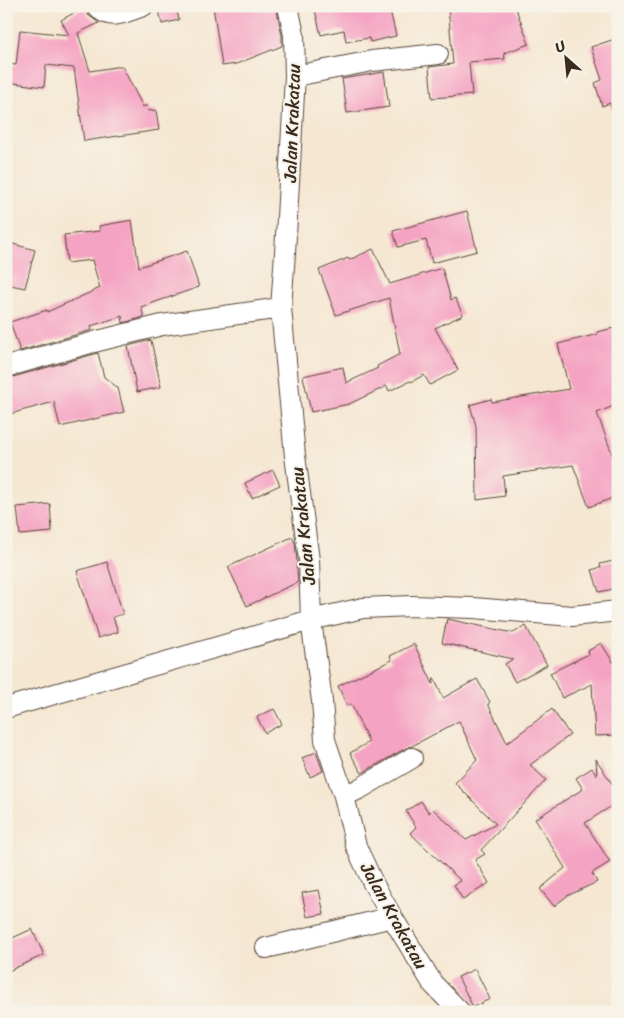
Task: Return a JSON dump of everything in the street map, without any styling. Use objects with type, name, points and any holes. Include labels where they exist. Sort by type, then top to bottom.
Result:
[{"type":"street","points":[[96,6],[102,12],[112,16],[142,6]]},
{"type":"street","name":"Jalan Krakatau","points":[[288,6],[294,35],[295,76],[281,308],[295,456],[309,560],[311,620],[322,701],[325,740],[344,796],[356,846],[373,883],[392,918],[433,984],[460,1012]]},
{"type":"street","points":[[295,76],[372,61],[438,54]]},
{"type":"street","points":[[6,367],[162,325],[281,308]]},
{"type":"street","points":[[6,708],[311,620],[363,608],[401,606],[474,608],[572,616],[618,611]]},
{"type":"street","points":[[344,796],[412,758]]},
{"type":"street","points":[[266,948],[392,918]]},
{"type":"building","points":[[158,6],[176,6],[179,20],[162,24]]},
{"type":"building","points":[[213,6],[276,6],[282,46],[236,64],[222,66]]},
{"type":"building","points":[[332,6],[389,6],[396,36],[370,42],[369,38],[346,42],[344,30],[321,35],[315,10]]},
{"type":"building","points":[[448,6],[515,6],[529,44],[504,53],[505,59],[469,62],[472,95],[432,98],[429,67],[453,64]]},
{"type":"building","points":[[85,7],[88,15],[99,23],[78,33],[90,71],[122,66],[143,107],[147,105],[148,111],[156,110],[159,130],[84,141],[74,68],[46,65],[44,87],[6,82],[6,64],[16,65],[20,30],[69,35],[61,20]]},
{"type":"building","points":[[618,38],[618,118],[615,119],[610,103],[602,106],[595,83],[602,80],[591,47]]},
{"type":"building","points":[[384,72],[389,107],[347,113],[342,79]]},
{"type":"building","points":[[467,211],[477,251],[432,263],[426,240],[398,247],[393,231]]},
{"type":"building","points":[[132,220],[139,267],[187,251],[199,287],[141,307],[144,317],[123,323],[122,316],[91,326],[92,330],[20,351],[10,322],[47,310],[47,312],[100,288],[92,260],[67,263],[64,235],[100,231],[99,226]]},
{"type":"building","points":[[6,242],[35,250],[25,288],[6,284]]},
{"type":"building","points":[[373,249],[390,284],[442,268],[451,300],[455,298],[463,315],[435,328],[458,370],[430,385],[424,375],[389,391],[387,386],[349,404],[311,412],[303,376],[343,367],[346,383],[378,368],[377,366],[400,354],[389,298],[336,315],[319,270],[348,258],[349,260]]},
{"type":"building","points":[[618,327],[618,404],[597,413],[618,470],[618,496],[589,507],[573,465],[503,476],[505,496],[477,500],[476,426],[470,405],[491,399],[492,402],[569,389],[558,344]]},
{"type":"building","points":[[151,340],[161,387],[137,392],[128,346]]},
{"type":"building","points":[[98,353],[104,377],[118,388],[124,412],[60,427],[54,402],[6,415],[6,379]]},
{"type":"building","points":[[273,470],[280,485],[252,498],[245,483]]},
{"type":"building","points":[[50,504],[52,532],[20,535],[17,507]]},
{"type":"building","points":[[292,537],[295,543],[298,582],[247,606],[228,567]]},
{"type":"building","points":[[618,560],[618,588],[599,592],[592,570],[601,567],[600,564]]},
{"type":"building","points":[[107,562],[123,614],[113,617],[118,632],[98,638],[77,571]]},
{"type":"building","points":[[447,619],[513,633],[526,626],[547,665],[515,682],[505,664],[513,659],[442,643]]},
{"type":"building","points":[[601,643],[613,662],[618,660],[618,735],[595,736],[592,684],[562,698],[550,673],[589,654],[588,651]]},
{"type":"building","points":[[414,644],[433,684],[434,678],[443,698],[477,679],[490,702],[488,704],[507,743],[552,709],[570,735],[530,765],[546,780],[481,850],[485,854],[475,860],[489,883],[463,900],[454,885],[461,881],[410,833],[416,827],[406,811],[421,801],[429,813],[433,809],[466,840],[496,824],[455,783],[477,760],[459,721],[362,773],[350,753],[369,742],[351,704],[347,706],[338,686],[392,660],[390,656]]},
{"type":"building","points":[[274,709],[282,724],[265,733],[257,717]]},
{"type":"building","points":[[316,752],[323,771],[310,777],[302,758]]},
{"type":"building","points":[[596,759],[618,793],[618,802],[585,823],[610,862],[592,873],[597,882],[567,896],[554,906],[540,889],[565,868],[535,819],[583,789],[576,778],[592,768],[597,775]]},
{"type":"building","points":[[319,890],[324,914],[307,917],[302,893]]},
{"type":"building","points":[[32,929],[44,955],[6,972],[6,941]]},
{"type":"building","points":[[475,969],[490,999],[473,1007],[458,977]]}]
